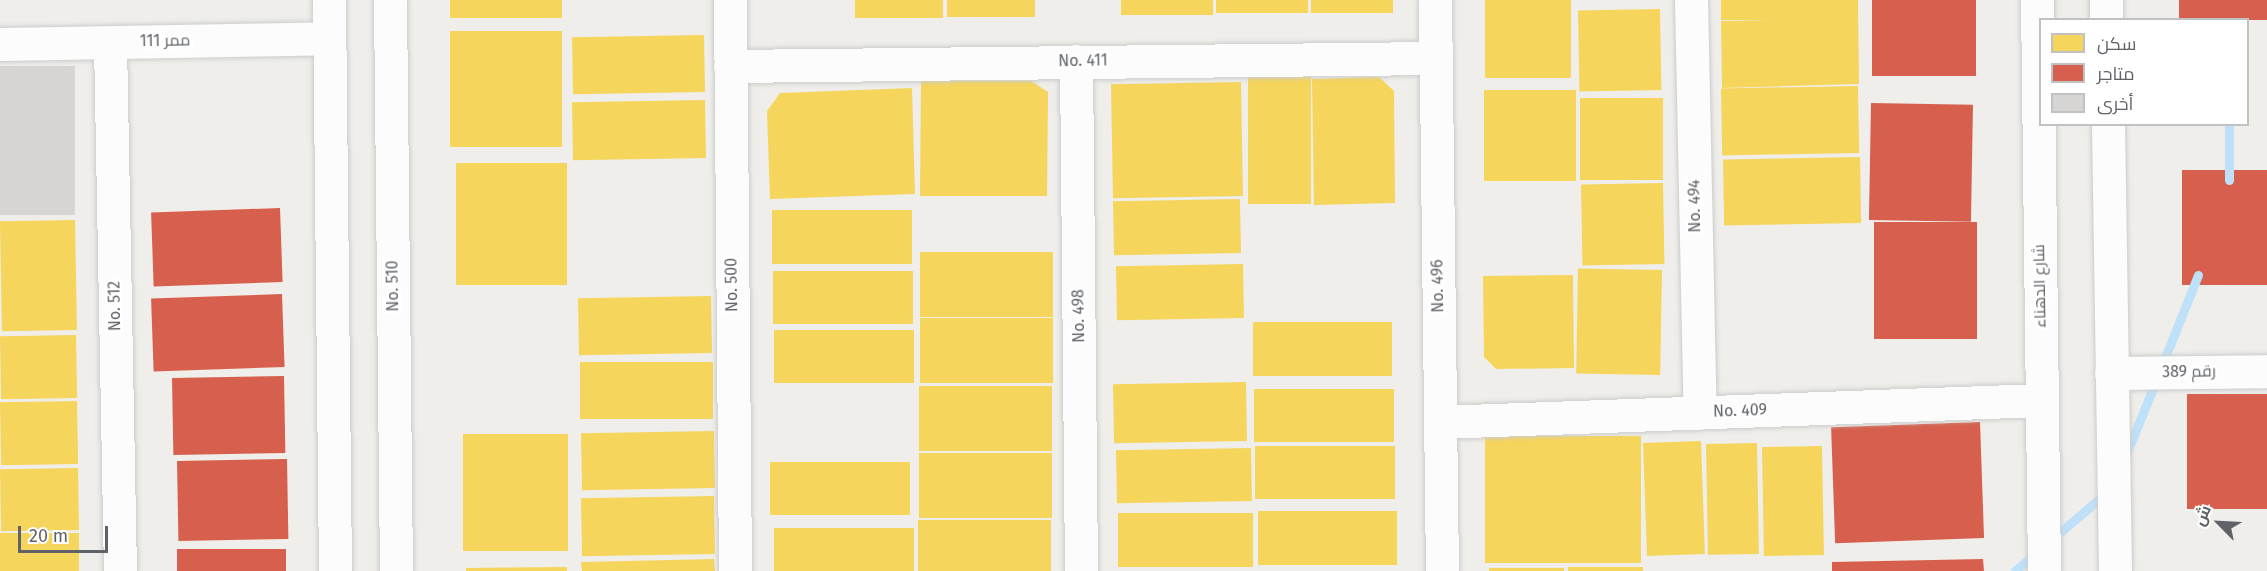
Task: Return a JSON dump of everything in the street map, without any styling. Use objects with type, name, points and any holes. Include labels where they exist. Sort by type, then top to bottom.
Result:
[{"type":"street","points":[[329,0],[335,571]]},
{"type":"street","name":"No. 510","points":[[390,0],[396,571]]},
{"type":"street","name":"No. 500","points":[[730,0],[735,571]]},
{"type":"street","name":"No. 496","points":[[1435,0],[1442,571]]},
{"type":"street","name":"No. 494","points":[[1690,0],[1700,413]]},
{"type":"street","name":"شارع الدهناء","points":[[2037,0],[2044,571]]},
{"type":"street","points":[[2106,0],[2106,18]]},
{"type":"street","name":"ممر 111","points":[[0,44],[329,38]]},
{"type":"street","name":"No. 512","points":[[110,42],[120,571]]},
{"type":"street","name":"No. 411","points":[[730,66],[1436,58]]},
{"type":"street","name":"No. 498","points":[[1076,61],[1081,571]]},
{"type":"street","points":[[2108,126],[2115,571]]},
{"type":"street","name":"رقم 389","points":[[2111,373],[2267,371]]},
{"type":"street","name":"No. 409","points":[[1440,422],[2041,400]]},
{"type":"building: سكن","points":[[450,0],[562,0],[562,18],[450,18]]},
{"type":"building: سكن","points":[[855,0],[943,0],[943,18],[855,18]]},
{"type":"building: سكن","points":[[947,0],[1035,0],[1035,17],[947,17]]},
{"type":"building: سكن","points":[[1121,0],[1213,0],[1213,15],[1121,15]]},
{"type":"building: سكن","points":[[1216,0],[1308,0],[1308,13],[1216,13]]},
{"type":"building: سكن","points":[[1311,0],[1393,0],[1393,13],[1311,13]]},
{"type":"building: سكن","points":[[1485,0],[1571,0],[1571,78],[1485,78]]},
{"type":"building: سكن","points":[[1721,0],[1858,0],[1859,84],[1722,88],[1721,21],[1772,20],[1721,20]]},
{"type":"building: سكن","points":[[1660,9],[1661,90],[1579,91],[1578,10]]},
{"type":"building: سكن","points":[[450,31],[562,31],[562,147],[450,147]]},
{"type":"building: سكن","points":[[704,35],[705,92],[573,94],[572,37]]},
{"type":"building: سكن","points":[[1248,77],[1311,77],[1311,204],[1248,204]]},
{"type":"building: سكن","points":[[1379,77],[1394,91],[1395,203],[1314,205],[1312,79]]},
{"type":"building: سكن","points":[[921,81],[1031,81],[1048,92],[1047,196],[920,196]]},
{"type":"building: سكن","points":[[1241,82],[1243,196],[1113,198],[1111,84]]},
{"type":"building: سكن","points":[[1858,86],[1859,153],[1722,155],[1721,88]]},
{"type":"building: سكن","points":[[912,88],[915,194],[770,199],[767,111],[780,93]]},
{"type":"building: سكن","points":[[1484,90],[1576,90],[1576,181],[1484,181]]},
{"type":"building: سكن","points":[[1580,98],[1663,98],[1663,180],[1580,180]]},
{"type":"building: سكن","points":[[705,100],[706,158],[573,160],[572,102]]},
{"type":"building: سكن","points":[[1860,157],[1861,223],[1724,225],[1723,159]]},
{"type":"building: سكن","points":[[456,163],[567,163],[567,285],[456,285]]},
{"type":"building: سكن","points":[[1663,183],[1664,264],[1582,265],[1581,184]]},
{"type":"building: سكن","points":[[1240,199],[1241,253],[1114,255],[1113,201]]},
{"type":"building: سكن","points":[[772,210],[912,210],[912,264],[772,264]]},
{"type":"building: سكن","points":[[75,220],[77,330],[2,331],[0,221]]},
{"type":"building: سكن","points":[[920,252],[1053,252],[1053,317],[920,317]]},
{"type":"building: سكن","points":[[1243,264],[1244,318],[1117,320],[1116,266]]},
{"type":"building: سكن","points":[[1578,269],[1662,270],[1660,375],[1576,374]]},
{"type":"building: سكن","points":[[773,271],[913,271],[913,324],[773,324]]},
{"type":"building: سكن","points":[[1573,275],[1574,368],[1496,369],[1484,357],[1483,276]]},
{"type":"building: سكن","points":[[711,296],[712,353],[579,355],[578,298]]},
{"type":"building: سكن","points":[[920,318],[1053,318],[1053,383],[920,383]]},
{"type":"building: سكن","points":[[1253,322],[1392,322],[1392,376],[1253,376]]},
{"type":"building: سكن","points":[[774,330],[914,330],[914,383],[774,383]]},
{"type":"building: سكن","points":[[76,335],[77,398],[1,399],[0,336]]},
{"type":"building: سكن","points":[[580,362],[713,362],[713,419],[580,419]]},
{"type":"building: سكن","points":[[1246,382],[1247,441],[1114,443],[1113,384]]},
{"type":"building: سكن","points":[[919,386],[1052,386],[1052,451],[919,451]]},
{"type":"building: سكن","points":[[1254,389],[1394,389],[1394,442],[1254,442]]},
{"type":"building: سكن","points":[[77,401],[78,464],[1,465],[0,402]]},
{"type":"building: سكن","points":[[714,431],[715,488],[582,490],[581,433]]},
{"type":"building: سكن","points":[[463,434],[568,434],[568,551],[463,551]]},
{"type":"building: سكن","points":[[1485,436],[1641,436],[1641,563],[1485,563]]},
{"type":"building: سكن","points":[[1701,441],[1705,554],[1647,556],[1643,443]]},
{"type":"building: سكن","points":[[1757,443],[1759,554],[1708,555],[1706,444]]},
{"type":"building: سكن","points":[[1255,446],[1395,446],[1395,499],[1255,499]]},
{"type":"building: سكن","points":[[1822,446],[1824,555],[1764,556],[1762,447]]},
{"type":"building: سكن","points":[[1251,448],[1252,501],[1117,503],[1116,450]]},
{"type":"building: سكن","points":[[919,453],[1052,453],[1052,518],[919,518]]},
{"type":"building: سكن","points":[[770,462],[910,462],[910,515],[770,515]]},
{"type":"building: سكن","points":[[78,468],[79,530],[1,531],[0,469]]},
{"type":"building: سكن","points":[[714,496],[715,554],[582,556],[581,498]]},
{"type":"building: سكن","points":[[1258,511],[1397,511],[1397,565],[1258,565]]},
{"type":"building: سكن","points":[[1118,513],[1253,513],[1253,567],[1118,567]]},
{"type":"building: سكن","points":[[918,520],[1051,520],[1051,571],[918,571]]},
{"type":"building: سكن","points":[[774,528],[914,528],[914,571],[774,571]]},
{"type":"building: سكن","points":[[0,533],[79,533],[79,571],[0,571]]},
{"type":"building: سكن","points":[[714,559],[715,571],[582,571],[581,562]]},
{"type":"building: سكن","points":[[567,567],[567,571],[466,571],[466,568]]},
{"type":"building: سكن","points":[[1568,567],[1643,567],[1643,571],[1568,571]]},
{"type":"building: سكن","points":[[1489,568],[1564,568],[1564,571],[1489,571]]},
{"type":"building: متاجر","points":[[1872,0],[1976,0],[1976,76],[1872,76]]},
{"type":"building: متاجر","points":[[2179,0],[2267,0],[2267,20],[2179,18]]},
{"type":"building: متاجر","points":[[1871,103],[1973,105],[1971,222],[1869,220]]},
{"type":"building: متاجر","points":[[2182,170],[2267,170],[2267,285],[2182,285]]},
{"type":"building: متاجر","points":[[280,208],[283,282],[154,286],[151,213]]},
{"type":"building: متاجر","points":[[1874,222],[1977,222],[1977,339],[1874,339]]},
{"type":"building: متاجر","points":[[282,294],[285,367],[154,372],[151,299]]},
{"type":"building: متاجر","points":[[284,376],[285,453],[173,455],[172,378]]},
{"type":"building: متاجر","points":[[2187,394],[2267,394],[2267,509],[2187,509]]},
{"type":"building: متاجر","points":[[1980,422],[1984,538],[1835,543],[1831,427]]},
{"type":"building: متاجر","points":[[287,459],[288,539],[178,541],[177,461]]},
{"type":"building: متاجر","points":[[177,549],[286,549],[286,571],[177,571]]},
{"type":"building: متاجر","points":[[1983,559],[1984,571],[1832,571],[1832,562]]},
{"type":"building: أخرى","points":[[0,66],[75,66],[75,215],[0,215]]},
{"type":"waterway","points":[[2229,126],[2229,180]]},
{"type":"waterway","points":[[2162,365],[2198,275]]},
{"type":"waterway","points":[[2125,457],[2157,378]]},
{"type":"waterway","points":[[2051,540],[2106,493]]},
{"type":"waterway","points":[[2015,571],[2036,553]]}]
